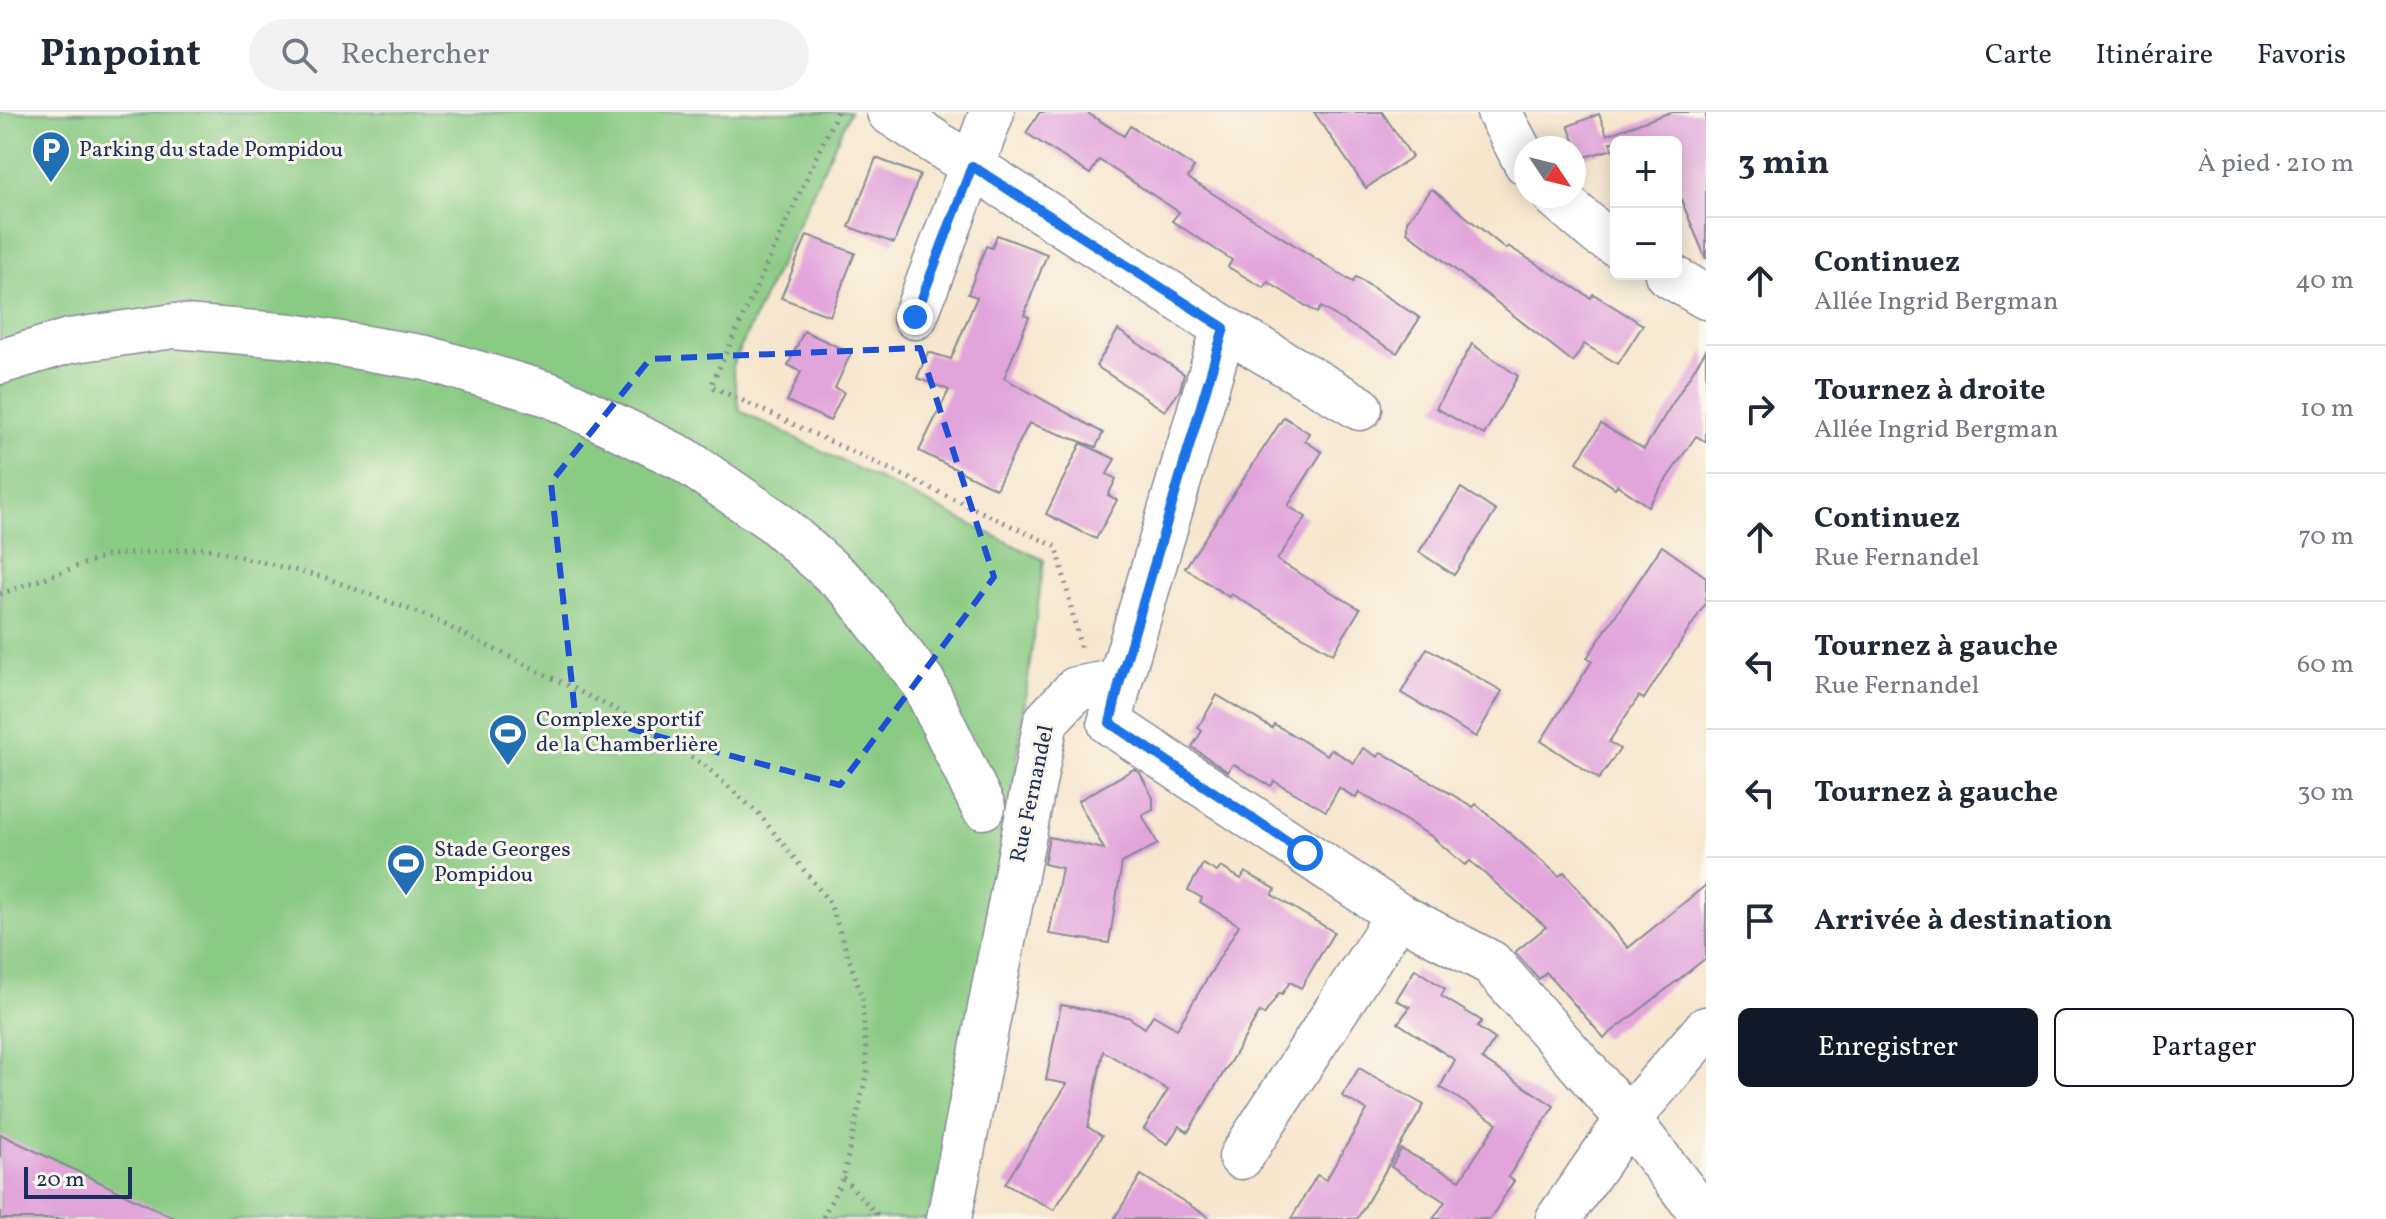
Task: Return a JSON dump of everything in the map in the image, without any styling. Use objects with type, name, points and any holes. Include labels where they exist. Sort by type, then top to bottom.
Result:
[{"type":"street","points":[[889,112],[1224,328],[1360,408]]},
{"type":"street","points":[[915,317],[992,112]]},
{"type":"street","points":[[1510,115],[1517,136]]},
{"type":"street","points":[[1569,208],[1610,240]]},
{"type":"street","points":[[1677,280],[1706,297]]},
{"type":"street","points":[[0,362],[69,341],[174,326],[292,336],[426,358],[551,395],[683,459],[774,521],[850,588],[923,682],[983,807]]},
{"type":"street","points":[[1224,328],[1105,684],[1110,723],[1398,915],[1491,963],[1628,1119],[1706,1219]]},
{"type":"street","name":"Rue Fernandel","points":[[949,1219],[1046,721],[1076,689],[1105,684]]},
{"type":"street","points":[[1241,1157],[1398,915]]},
{"type":"street","points":[[1558,1219],[1628,1119],[1706,1029]]},
{"type":"path","points":[[837,112],[711,386],[1057,547],[1105,684]]},
{"type":"path","points":[[0,594],[109,555],[205,548],[326,578],[427,616],[617,710],[704,765],[759,814],[830,903],[862,997],[867,1072],[843,1178],[822,1219]]},
{"type":"path","points":[[843,1178],[876,1213],[875,1219]]},
{"type":"highlighted area","points":[[920,348],[994,577],[840,785],[575,714],[551,482],[650,359]]},
{"type":"green space","name":"Complexe sportif de la Chamberlière","points":[[0,112],[850,112],[732,366],[740,411],[1044,560],[988,973],[953,1133],[927,1219],[0,1219]]},
{"type":"building","points":[[1040,112],[1086,112],[1124,136],[1130,126],[1194,167],[1188,178],[1353,282],[1356,277],[1420,318],[1397,353],[1321,307],[1317,313],[1268,282],[1264,288],[1228,267],[1232,260],[1172,221],[1179,212],[1099,160],[1090,174],[1026,133]]},
{"type":"building","points":[[1314,112],[1382,112],[1412,157],[1366,188]]},
{"type":"building","points":[[1671,112],[1706,112],[1706,259],[1682,202],[1682,136],[1610,136],[1610,150],[1586,157],[1586,136],[1572,136],[1568,126],[1599,114],[1607,135]]},
{"type":"building","points":[[876,158],[920,175],[894,243],[849,227]]},
{"type":"building","points":[[1432,189],[1506,249],[1508,246],[1591,298],[1593,294],[1643,325],[1618,364],[1584,344],[1573,362],[1407,232],[1407,221]]},
{"type":"building","points":[[807,235],[855,253],[830,316],[781,298]]},
{"type":"building","points":[[997,235],[1047,254],[1024,315],[1029,317],[1004,378],[1103,433],[1096,447],[1029,423],[996,489],[919,451],[949,390],[917,378],[928,352],[951,359],[977,297],[968,294],[986,246],[992,248]]},
{"type":"building","points":[[1118,330],[1184,374],[1180,390],[1165,411],[1096,366]]},
{"type":"building","points":[[804,331],[851,353],[835,388],[844,392],[830,421],[787,401],[801,372],[788,365]]},
{"type":"building","points":[[1472,344],[1518,376],[1484,435],[1436,408]]},
{"type":"building","points":[[1706,350],[1706,442],[1696,436],[1648,506],[1577,462],[1601,424],[1644,449]]},
{"type":"building","points":[[1284,417],[1309,433],[1305,441],[1322,452],[1288,506],[1306,517],[1277,560],[1360,609],[1333,654],[1231,594],[1229,597],[1185,568]]},
{"type":"building","points":[[1081,443],[1115,459],[1107,474],[1116,479],[1108,495],[1117,500],[1096,539],[1046,514]]},
{"type":"building","points":[[1461,488],[1496,511],[1454,575],[1419,552]]},
{"type":"building","points":[[1662,546],[1706,577],[1706,603],[1644,699],[1639,696],[1609,742],[1620,749],[1599,779],[1541,741],[1592,661],[1587,658]]},
{"type":"building","points":[[1427,648],[1502,691],[1476,737],[1401,693]]},
{"type":"building","points":[[1217,695],[1272,728],[1274,724],[1327,755],[1331,749],[1354,763],[1363,748],[1378,757],[1381,752],[1473,807],[1476,804],[1559,876],[1564,872],[1628,948],[1706,885],[1706,958],[1604,1038],[1546,972],[1539,979],[1515,952],[1546,927],[1470,861],[1465,865],[1431,836],[1359,792],[1356,798],[1339,788],[1326,811],[1274,781],[1271,786],[1233,764],[1228,772],[1192,747],[1202,731],[1198,728]]},
{"type":"building","points":[[1134,769],[1140,773],[1153,798],[1153,810],[1142,815],[1158,844],[1122,863],[1109,943],[1049,934],[1062,868],[1044,864],[1049,837],[1104,849],[1078,801]]},
{"type":"building","points":[[1203,864],[1217,872],[1221,867],[1241,879],[1245,872],[1276,889],[1272,895],[1334,932],[1301,988],[1290,982],[1264,1015],[1260,1012],[1188,1132],[1179,1126],[1168,1144],[1144,1129],[1168,1090],[1103,1051],[1088,1127],[1102,1136],[1054,1210],[1005,1184],[1067,1084],[1046,1080],[1061,1005],[1128,1017],[1145,1028],[1153,1015],[1177,1029],[1239,925],[1200,902],[1202,898],[1188,890]]},
{"type":"building","points":[[1415,969],[1445,989],[1441,996],[1482,1021],[1477,1027],[1495,1039],[1482,1059],[1554,1106],[1508,1177],[1514,1181],[1490,1219],[1433,1219],[1445,1202],[1391,1167],[1401,1149],[1460,1180],[1497,1123],[1440,1087],[1455,1060],[1398,1023],[1410,1007],[1396,1000]]},
{"type":"building","points":[[1359,1068],[1424,1105],[1357,1219],[1291,1219],[1317,1175],[1326,1180],[1367,1110],[1342,1096]]},
{"type":"building","points":[[0,1134],[176,1219],[0,1219]]},
{"type":"building","points":[[1141,1175],[1212,1219],[1114,1219]]},
{"type":"place","name":"Parking du stade Pompidou","points":[[51,184]]},
{"type":"place","name":"Complexe sportif de la Chamberlière","points":[[508,767]]},
{"type":"place","name":"Stade Georges Pompidou","points":[[406,897]]},
{"type":"route","points":[[915,317],[972,166],[1224,328],[1110,723],[1305,853]]}]
